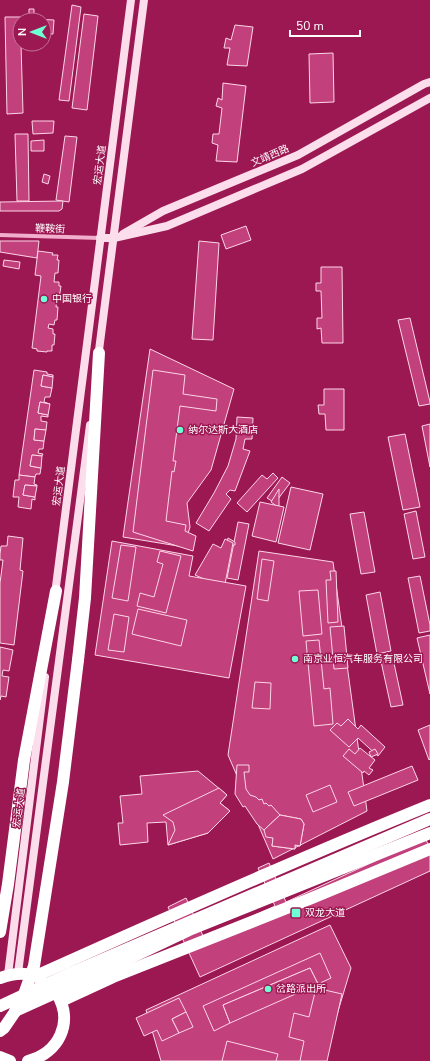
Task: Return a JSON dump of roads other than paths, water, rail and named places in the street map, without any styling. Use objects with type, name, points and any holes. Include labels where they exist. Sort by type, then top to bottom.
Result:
[{"type":"highway","points":[[0,1031],[4,1028],[21,1003],[34,966],[63,782],[85,598],[99,353]]},
{"type":"highway","points":[[0,932],[8,884],[24,760],[56,591]]},
{"type":"highway","points":[[8,975],[36,976],[338,842],[430,805]]},
{"type":"highway","points":[[0,1006],[85,966],[430,819]]},
{"type":"highway","points":[[0,1019],[189,930],[430,832]]},
{"type":"highway","points":[[61,1001],[121,974],[430,849]]},
{"type":"highway","points":[[35,1060],[50,1051],[58,1040],[64,1026],[64,1012],[61,1001],[55,990],[47,982],[36,976]]},
{"type":"main road","name":"宏运大道","points":[[8,975],[131,0]]},
{"type":"main road","name":"宏运大道","points":[[8,975],[99,353],[144,0]]},
{"type":"main road","name":"文靖西路","points":[[114,238],[163,212],[298,155],[430,82]]},
{"type":"main road","name":"文靖西路","points":[[100,238],[114,238],[166,226],[302,169],[430,98]]},
{"type":"street","name":"鞭鞍街","points":[[0,235],[100,238]]},
{"type":"place","name":"中国银行","points":[[44,299]]},
{"type":"place","name":"纳尔达斯大酒店","points":[[180,430]]},
{"type":"place","name":"南京业恒汽车服务有限公司","points":[[295,659]]},
{"type":"place","name":"双龙大道","points":[[296,913]]},
{"type":"place","name":"岔路派出所","points":[[268,989]]}]
